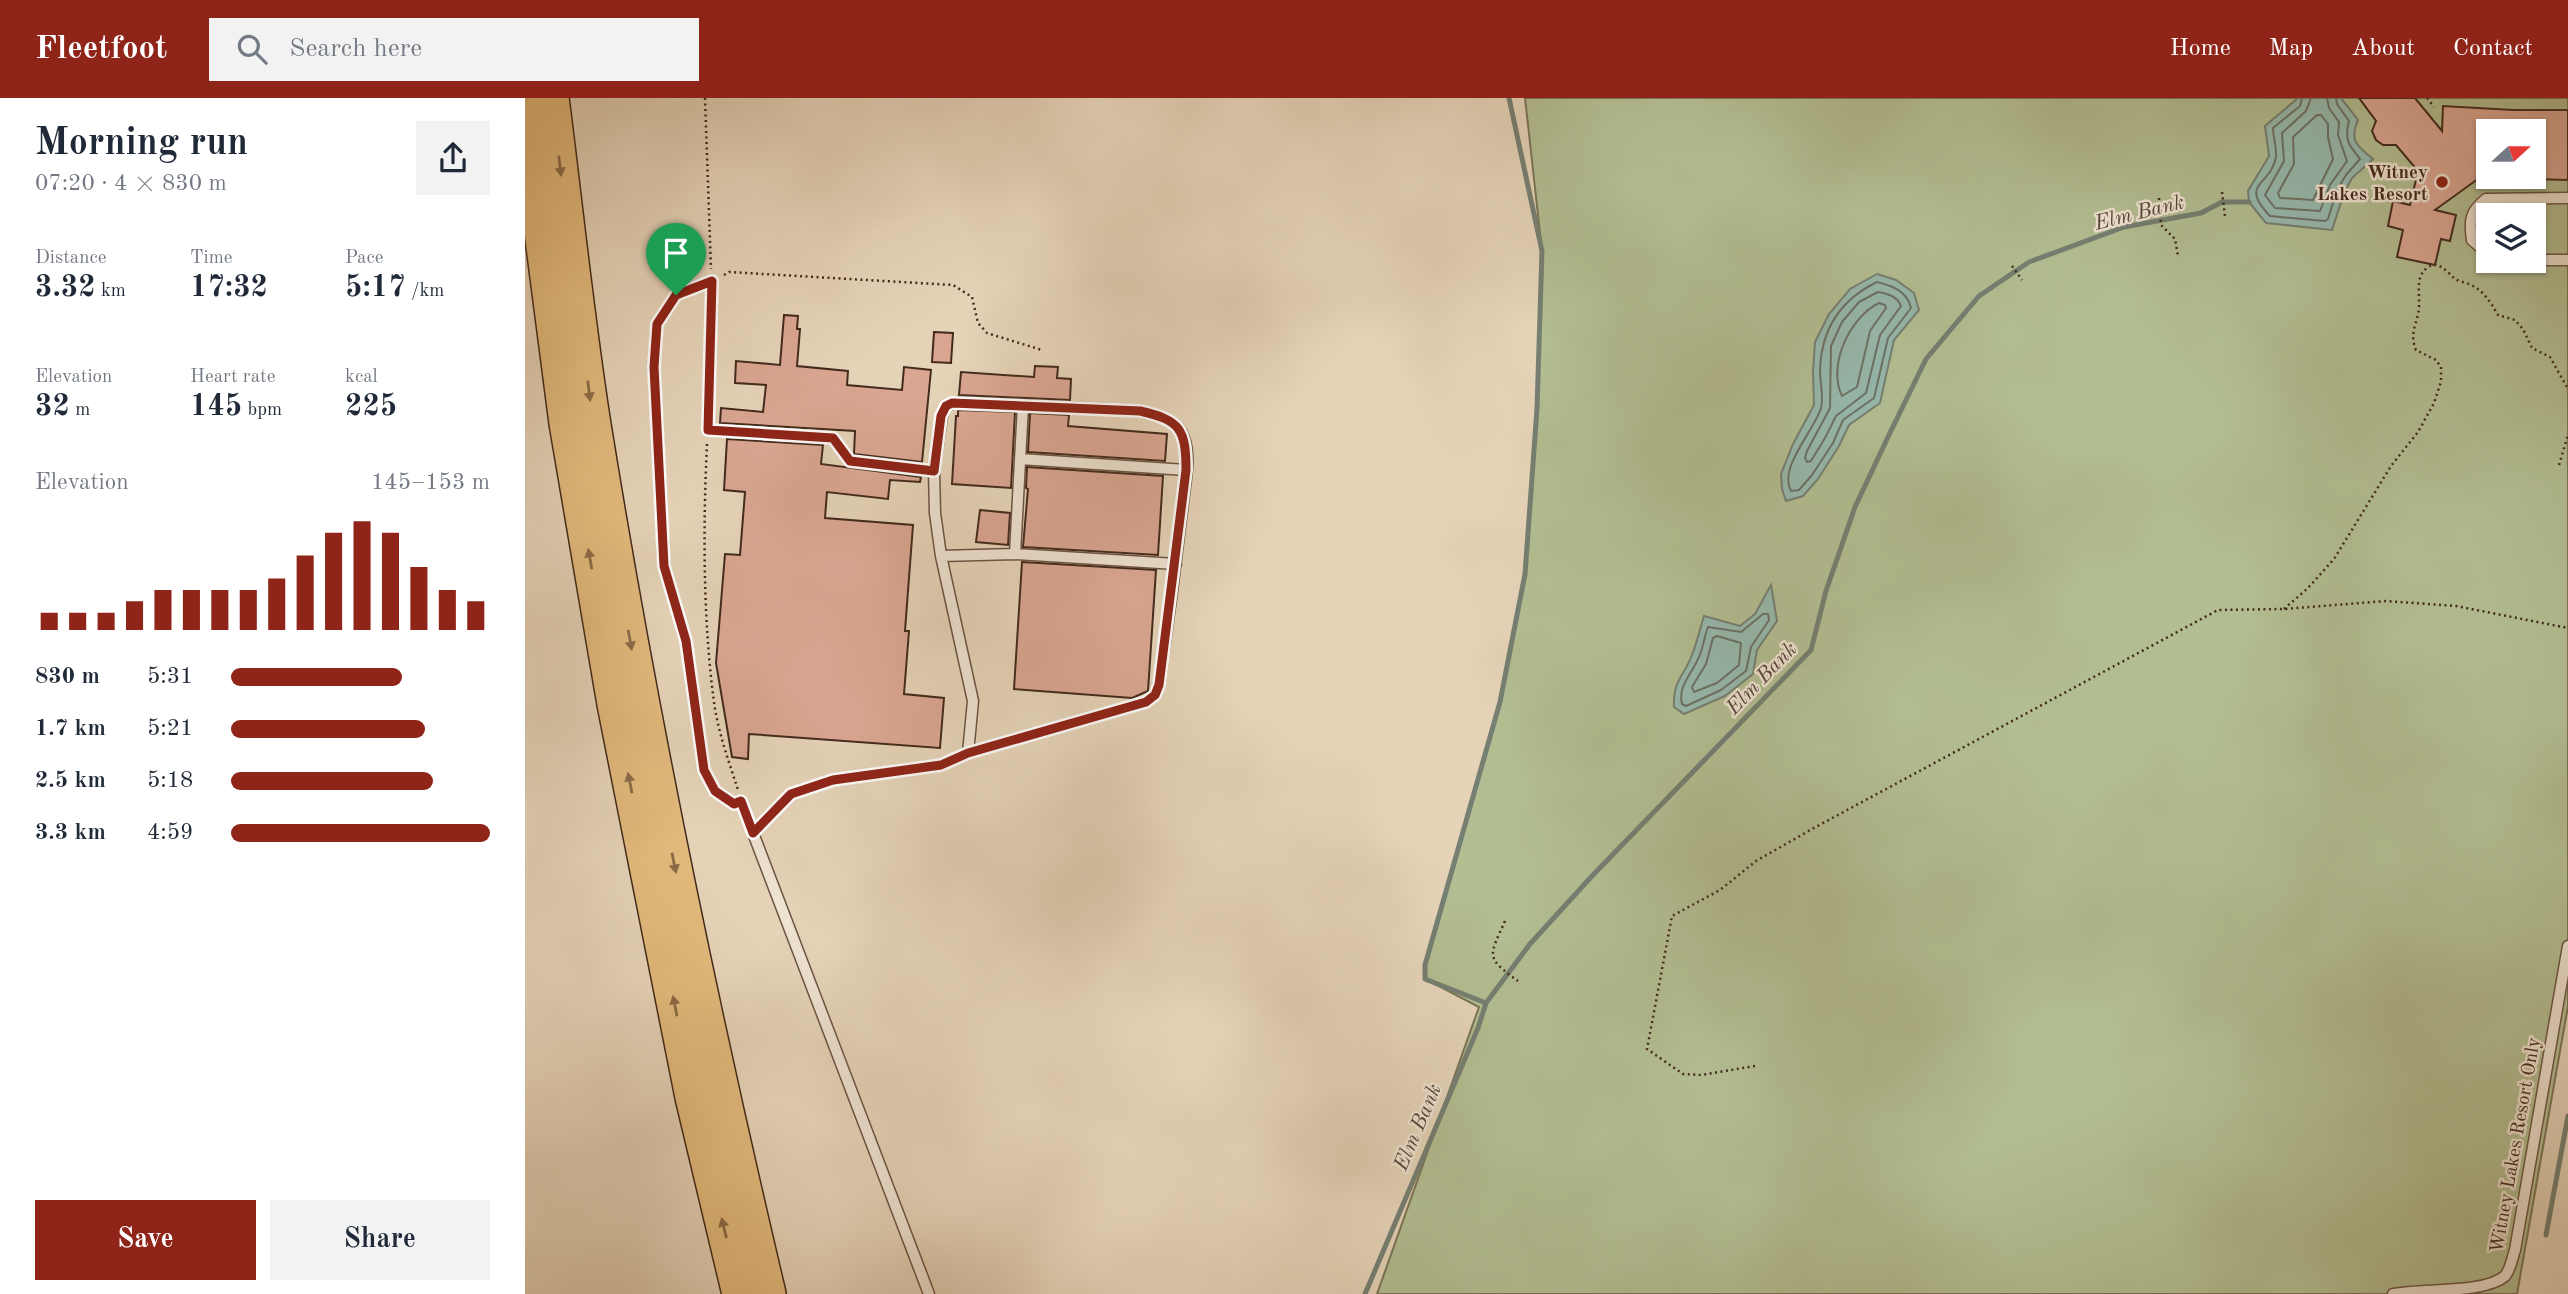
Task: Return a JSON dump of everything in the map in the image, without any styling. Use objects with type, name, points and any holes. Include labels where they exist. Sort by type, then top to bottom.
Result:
[{"type":"highway","points":[[551,98],[593,423],[639,688],[721,1095],[768,1294]]},
{"type":"highway","points":[[525,100],[568,423],[615,704],[693,1097],[740,1294]]},
{"type":"lane","points":[[2481,203],[2486,199],[2568,198]]},
{"type":"lane","points":[[2476,207],[2469,219],[2472,240],[2476,244]]},
{"type":"lane","points":[[2546,260],[2568,261]]},
{"type":"lane","points":[[712,281],[676,295],[657,324],[654,367],[664,566],[686,641],[704,770],[715,791],[734,804],[741,801]]},
{"type":"lane","points":[[929,1294],[753,833],[791,794],[833,780],[941,765],[968,753],[1146,702],[1155,695],[1159,685],[1176,564],[1186,470],[1184,436],[1169,420],[1140,411],[959,402],[946,406],[941,416],[934,471],[936,513],[941,556],[973,701],[968,753]]},
{"type":"lane","points":[[1015,554],[1023,405]]},
{"type":"lane","points":[[708,430],[833,438],[850,461],[934,471]]},
{"type":"lane","points":[[1020,459],[1186,470]]},
{"type":"lane","points":[[941,556],[1015,554],[1176,564]]},
{"type":"lane","name":"Witney Lakes Resort Only","points":[[2393,1294],[2467,1291],[2494,1286],[2507,1274],[2515,1250],[2568,946]]},
{"type":"path","points":[[705,98],[712,281],[705,493],[708,634],[714,704],[741,801]]},
{"type":"path","points":[[2427,98],[2434,107]]},
{"type":"path","points":[[2222,192],[2225,215]]},
{"type":"path","points":[[2159,198],[2161,225],[2175,239],[2178,256]]},
{"type":"path","points":[[2012,266],[2022,280]]},
{"type":"path","points":[[2284,609],[2308,588],[2334,559],[2391,466],[2418,432],[2434,403],[2441,382],[2441,367],[2436,360],[2416,350],[2412,332],[2419,312],[2418,289],[2425,270],[2430,266],[2439,266],[2449,271],[2454,279],[2475,287],[2485,295],[2498,314],[2515,320],[2523,329],[2532,348],[2550,357],[2568,389]]},
{"type":"path","points":[[712,281],[729,272],[953,285],[972,297],[978,323],[987,333],[1042,350]]},
{"type":"path","points":[[2559,465],[2568,435]]},
{"type":"path","points":[[1755,1066],[1701,1075],[1683,1074],[1647,1049],[1672,916],[1720,890],[1756,861],[1812,829],[2218,610],[2284,609],[2386,601],[2456,606],[2568,628]]},
{"type":"path","points":[[1505,921],[1492,951],[1493,959],[1518,981]]},
{"type":"green space","name":"Witney Lakes Resort","points":[[1525,98],[2568,98],[2568,1006],[2517,1294],[1377,1294],[1479,1007],[1425,979],[1425,965],[1500,702],[1525,574],[1537,409],[1542,251]]},
{"type":"water","points":[[2298,98],[2341,98],[2358,120],[2354,133],[2356,142],[2373,159],[2352,178],[2332,230],[2266,223],[2249,202],[2248,191],[2269,156],[2265,126]]},
{"type":"water","points":[[1877,274],[1896,280],[1914,293],[1919,310],[1894,340],[1880,403],[1849,425],[1818,479],[1803,496],[1786,501],[1781,474],[1793,444],[1814,405],[1815,342],[1829,314],[1850,289]]},
{"type":"water","points":[[1771,585],[1777,621],[1757,650],[1753,674],[1725,696],[1684,714],[1674,707],[1677,684],[1692,655],[1704,616],[1740,626],[1755,614]]},
{"type":"building","name":"Witney Lakes Resort","points":[[2359,98],[2415,98],[2442,131],[2443,106],[2568,110],[2568,180],[2546,179],[2546,119],[2476,119],[2476,180],[2435,210],[2456,215],[2450,241],[2441,239],[2435,265],[2397,257],[2403,230],[2388,226],[2393,201],[2410,205],[2418,171],[2396,145],[2383,145],[2376,140],[2372,131],[2376,121]]},
{"type":"building","points":[[784,315],[798,316],[797,329],[800,329],[797,366],[848,371],[847,385],[902,390],[904,367],[931,370],[922,462],[854,454],[855,431],[720,423],[721,408],[763,412],[766,385],[735,383],[736,361],[780,365]]},
{"type":"building","points":[[934,332],[953,333],[951,363],[932,362]]},
{"type":"building","points":[[1035,366],[1058,367],[1057,378],[1071,379],[1070,400],[959,395],[961,372],[1034,377]]},
{"type":"building","points":[[958,410],[1015,412],[1011,488],[952,484]]},
{"type":"building","points":[[1030,413],[1069,415],[1068,426],[1167,434],[1165,461],[1028,452]]},
{"type":"building","points":[[727,439],[823,445],[821,464],[921,477],[920,482],[890,480],[888,499],[827,492],[825,518],[913,525],[905,631],[909,631],[904,694],[944,698],[940,748],[749,734],[748,759],[732,757],[716,663],[725,554],[740,555],[745,492],[724,490]]},
{"type":"building","points":[[1027,467],[1163,476],[1158,555],[1023,547]]},
{"type":"building","points":[[980,510],[1010,513],[1008,545],[976,542]]},
{"type":"building","points":[[1022,562],[1156,570],[1148,691],[1132,698],[1014,689]]},
{"type":"waterway","points":[[1486,1003],[1425,979],[1425,965],[1500,702],[1525,574],[1537,409],[1542,251],[1509,98]]},
{"type":"waterway","name":"Elm Bank","points":[[1365,1294],[1478,1028],[1486,1003],[1530,944],[1592,876],[1811,650],[1826,591],[1855,507],[1926,359],[1979,296],[2029,262],[2124,227],[2201,213],[2222,202],[2249,202]]},
{"type":"waterway","points":[[2546,1235],[2568,1116]]},
{"type":"place","name":"Witney Lakes Resort","points":[[2442,182]]},
{"type":"route","points":[[712,281],[708,430],[833,438],[850,461],[934,471],[941,416],[946,406],[952,403],[1140,411],[1169,420],[1177,426],[1184,436],[1186,470],[1178,550],[1159,685],[1155,695],[1146,702],[968,753],[941,765],[833,780],[791,794],[753,833],[741,801],[734,804],[715,791],[704,770],[698,743],[686,641],[664,566],[654,367],[657,324],[676,295],[712,281]]}]
